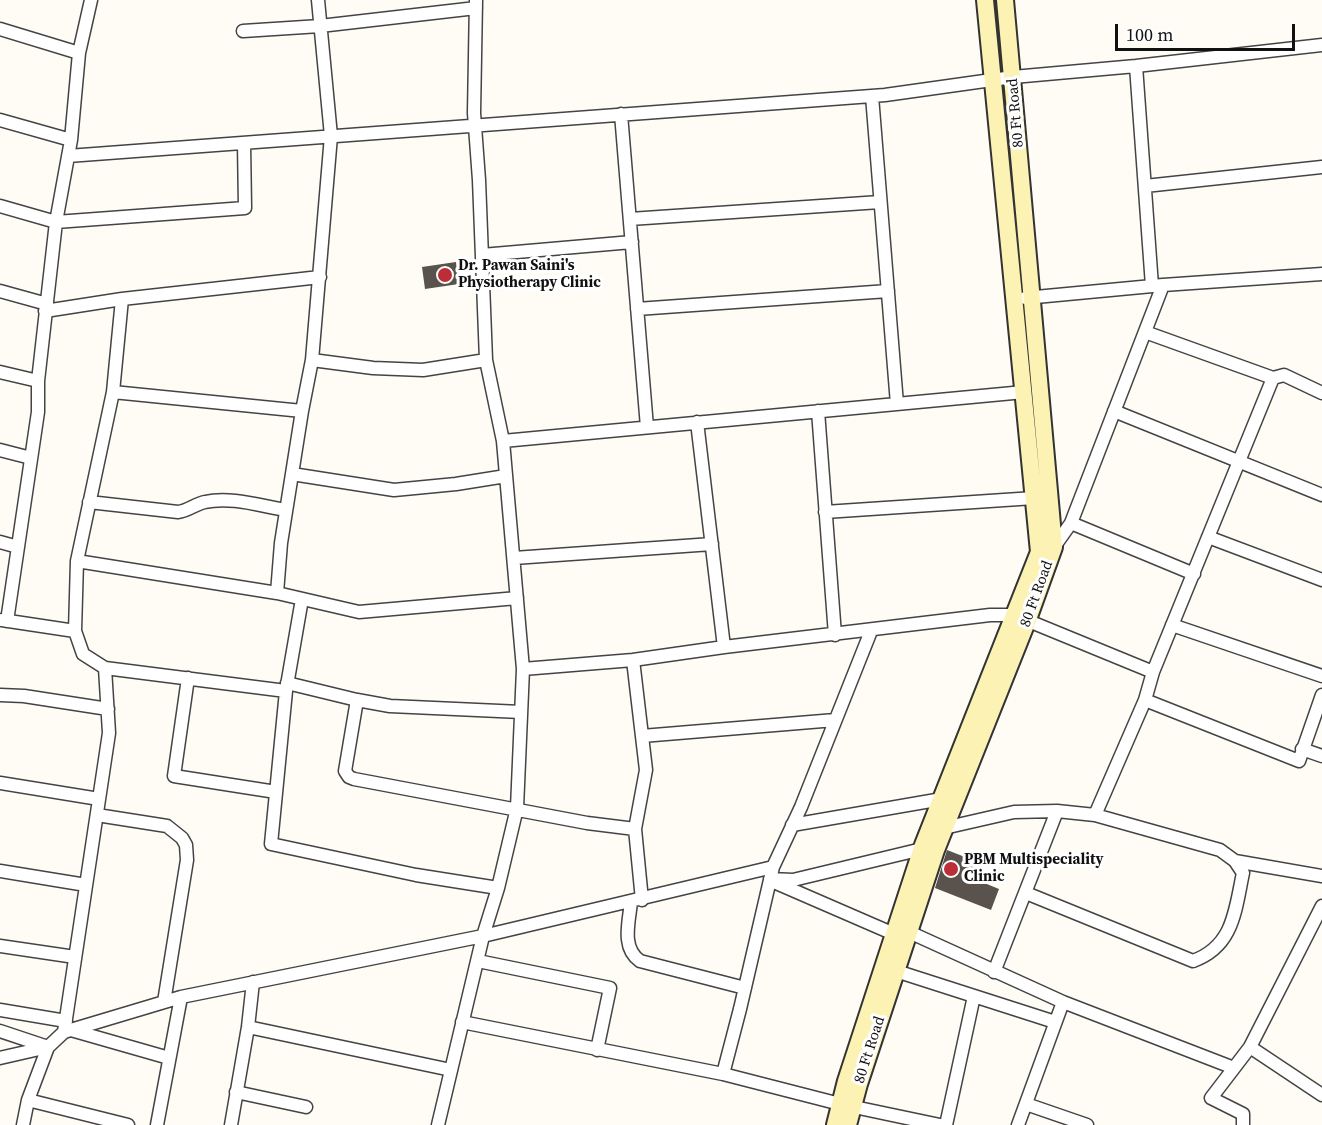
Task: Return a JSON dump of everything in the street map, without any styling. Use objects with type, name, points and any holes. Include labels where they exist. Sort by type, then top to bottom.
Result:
[{"type":"main road","name":"80 Ft Road","points":[[835,1125],[858,1084],[896,971],[901,933],[922,849],[1020,619],[1054,547],[993,80],[985,0]]},
{"type":"main road","name":"80 Ft Road","points":[[848,1125],[846,1081],[901,933],[944,828],[1020,619],[1039,552],[1024,392],[1023,298],[1013,77],[1005,0]]},
{"type":"street","points":[[75,631],[4,620],[18,547],[38,412],[38,381],[56,222],[71,140],[79,53],[91,0]]},
{"type":"street","points":[[276,593],[286,510],[312,360],[331,136],[318,0]]},
{"type":"street","points":[[243,31],[320,26],[476,4],[475,124],[486,360],[503,441],[523,669],[517,808],[498,888],[483,936],[438,1125]]},
{"type":"street","points":[[0,29],[79,53]]},
{"type":"street","points":[[68,156],[872,96],[1013,77],[1322,45]]},
{"type":"street","points":[[1054,547],[1071,523],[1145,332],[1158,285],[1145,186],[1136,66]]},
{"type":"street","points":[[872,96],[897,404]]},
{"type":"street","points":[[621,114],[647,427]]},
{"type":"street","points":[[0,120],[71,140]]},
{"type":"street","points":[[0,206],[56,222],[245,208],[244,142]]},
{"type":"street","points":[[1145,186],[1322,167]]},
{"type":"street","points":[[630,219],[880,202]]},
{"type":"street","points":[[482,255],[632,242]]},
{"type":"street","points":[[1023,298],[1158,285],[1322,274]]},
{"type":"street","points":[[0,291],[46,308],[320,277]]},
{"type":"street","points":[[637,309],[888,291]]},
{"type":"street","points":[[122,299],[113,392],[77,561],[75,631],[83,654],[105,668],[286,687],[390,706],[521,712]]},
{"type":"street","points":[[1145,332],[1274,378],[1284,375],[1322,393]]},
{"type":"street","points":[[312,360],[373,368],[423,370],[486,360]]},
{"type":"street","points":[[0,372],[38,381]]},
{"type":"street","points":[[1095,815],[1145,700],[1153,672],[1274,378]]},
{"type":"street","points":[[113,392],[302,411]]},
{"type":"street","points":[[503,441],[1024,392]]},
{"type":"street","points":[[818,411],[834,635]]},
{"type":"street","points":[[1114,411],[1322,495]]},
{"type":"street","points":[[697,422],[724,647]]},
{"type":"street","points":[[0,450],[31,458]]},
{"type":"street","points":[[292,474],[394,490],[506,476]]},
{"type":"street","points":[[825,512],[1034,498]]},
{"type":"street","points":[[90,502],[178,512],[204,502],[234,502],[286,510]]},
{"type":"street","points":[[1071,523],[1194,574]]},
{"type":"street","points":[[1208,537],[1322,580]]},
{"type":"street","points":[[0,542],[18,547]]},
{"type":"street","points":[[514,558],[712,544]]},
{"type":"street","points":[[77,561],[276,593],[359,612],[517,598]]},
{"type":"street","points":[[302,599],[286,687],[271,844],[416,875],[498,888]]},
{"type":"street","points":[[523,669],[633,660],[990,615],[1020,619],[1153,672]]},
{"type":"street","points":[[1172,625],[1322,676]]},
{"type":"street","points":[[723,1074],[771,875],[871,631]]},
{"type":"street","points":[[633,660],[646,770],[635,829],[636,901],[628,940],[629,950],[633,957],[640,961],[745,988]]},
{"type":"street","points":[[67,1028],[75,957],[109,733],[105,668]]},
{"type":"street","points":[[188,678],[174,776],[276,792]]},
{"type":"street","points":[[1145,700],[1299,761],[1322,694]]},
{"type":"street","points":[[0,695],[24,696],[108,709]]},
{"type":"street","points":[[357,700],[345,771],[348,777],[587,823],[635,829]]},
{"type":"street","points":[[642,736],[835,720]]},
{"type":"street","points":[[1302,749],[1322,756]]},
{"type":"street","points":[[0,783],[99,799]]},
{"type":"street","points":[[792,825],[942,799]]},
{"type":"street","points":[[944,828],[1014,812],[1057,811],[1095,815],[1220,849],[1235,861],[1243,873],[1232,926],[1209,955],[1193,961],[1026,893]]},
{"type":"street","points":[[994,972],[1057,811]]},
{"type":"street","points":[[97,815],[167,826],[182,838],[186,845],[187,856],[164,1002]]},
{"type":"street","points":[[23,1125],[28,1100],[48,1047],[67,1028],[181,997],[483,936],[636,901],[771,875],[793,880],[922,849]]},
{"type":"street","points":[[1235,861],[1322,876]]},
{"type":"street","points":[[0,871],[86,885]]},
{"type":"street","points":[[771,875],[1063,1002],[1234,1068]]},
{"type":"street","points":[[1243,1125],[1243,1114],[1211,1098],[1250,1047],[1322,906]]},
{"type":"street","points":[[0,946],[75,957]]},
{"type":"street","points":[[478,961],[610,988],[597,1050]]},
{"type":"street","points":[[896,971],[1055,1022]]},
{"type":"street","points":[[231,1125],[248,1027],[253,982]]},
{"type":"street","points":[[946,1125],[974,996]]},
{"type":"street","points":[[157,1125],[181,997]]},
{"type":"street","points":[[1018,1125],[1063,1002]]},
{"type":"street","points":[[0,1010],[170,1058]]},
{"type":"street","points":[[462,1022],[723,1074],[846,1106],[940,1125]]},
{"type":"street","points":[[248,1027],[451,1070]]},
{"type":"street","points":[[0,1031],[48,1047]]},
{"type":"street","points":[[0,1058],[48,1047]]},
{"type":"street","points":[[1250,1047],[1322,1095]]},
{"type":"street","points":[[236,1092],[306,1107]]},
{"type":"street","points":[[28,1100],[128,1125]]},
{"type":"street","points":[[1026,1104],[1087,1125]]},
{"type":"building","points":[[456,262],[459,284],[425,289],[422,267]]},
{"type":"building","points":[[947,850],[983,864],[977,880],[999,889],[991,910],[935,888]]},
{"type":"place","name":"Dr. Pawan Saini's Physiotherapy Clinic","points":[[445,275]]},
{"type":"place","name":"PBM Multispeciality Clinic","points":[[951,869]]}]
